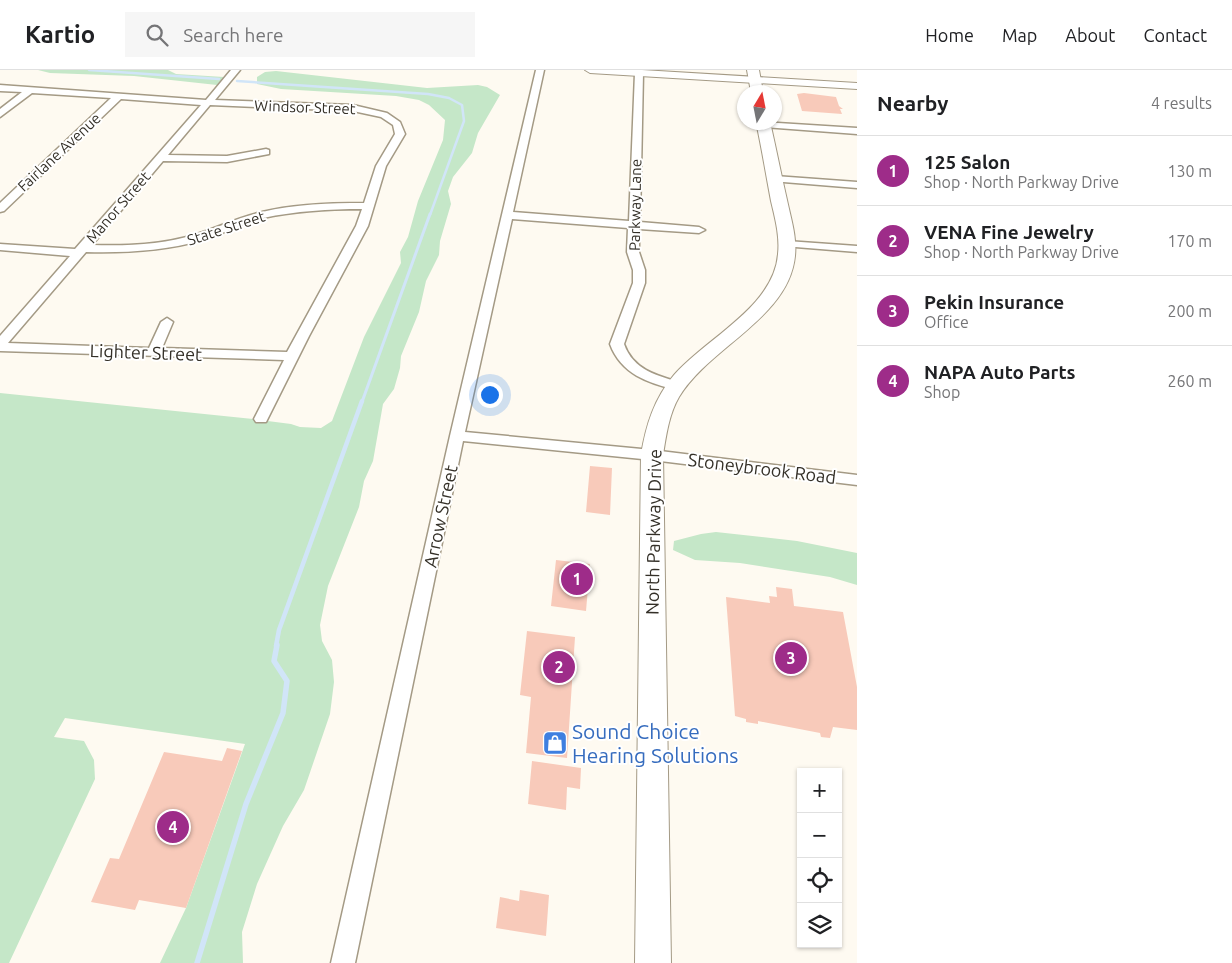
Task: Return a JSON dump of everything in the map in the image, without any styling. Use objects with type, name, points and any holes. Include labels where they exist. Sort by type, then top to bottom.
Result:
[{"type":"main road","name":"North Parkway Drive","points":[[653,963],[652,455],[659,420],[676,386],[692,368],[772,293],[784,272],[787,244],[765,130]]},
{"type":"street","name":"Manor Street","points":[[0,345],[236,70]]},
{"type":"street","name":"Arrow Street","points":[[342,963],[457,436],[540,70]]},
{"type":"street","points":[[590,70],[857,86]]},
{"type":"street","name":"Parkway Lane","points":[[639,73],[633,252],[639,270],[639,282],[617,344],[619,353],[634,369],[676,386]]},
{"type":"street","name":"Windsor Street","points":[[0,88],[208,102],[353,108],[372,111],[392,119],[399,127],[400,134],[381,166],[362,226],[292,356],[261,419]]},
{"type":"street","points":[[0,114],[30,90]]},
{"type":"street","name":"Fairlane Avenue","points":[[0,208],[119,96]]},
{"type":"street","points":[[782,125],[857,132]]},
{"type":"street","points":[[160,158],[227,160],[266,152]]},
{"type":"street","points":[[775,179],[857,185]]},
{"type":"street","name":"State Street","points":[[0,246],[80,251],[161,246],[200,237],[270,213],[313,207],[368,206]]},
{"type":"street","points":[[508,216],[699,230]]},
{"type":"street","points":[[787,244],[857,250]]},
{"type":"street","points":[[154,352],[167,322]]},
{"type":"street","name":"Lighter Street","points":[[0,345],[292,356]]},
{"type":"street","name":"Stoneybrook Road","points":[[457,436],[652,455],[857,480]]},
{"type":"green space","points":[[38,70],[168,70],[176,74],[224,77],[217,85],[134,76],[50,73]]},
{"type":"green space","points":[[276,71],[427,88],[478,85],[487,87],[500,95],[478,133],[472,153],[453,177],[448,191],[451,204],[440,241],[439,255],[426,281],[419,312],[401,356],[400,368],[394,389],[383,404],[373,461],[364,481],[359,507],[328,586],[320,625],[322,641],[332,660],[334,682],[330,714],[304,790],[283,826],[257,884],[242,932],[243,963],[160,963],[186,908],[245,744],[65,718],[54,737],[84,741],[94,760],[95,779],[9,963],[0,963],[0,393],[253,419],[300,427],[321,428],[332,421],[364,337],[401,263],[400,252],[408,237],[418,201],[443,140],[445,120],[429,105],[419,100],[396,96],[281,89],[257,84],[257,77],[265,72]]},
{"type":"green space","points":[[716,532],[797,541],[857,553],[857,585],[830,577],[740,563],[695,560],[673,550],[674,541]]},
{"type":"building","points":[[804,93],[836,97],[839,106],[843,109],[840,109],[842,114],[802,111],[797,94]]},
{"type":"building","points":[[590,466],[612,468],[610,515],[586,512]]},
{"type":"building","points":[[556,560],[590,564],[586,611],[551,606]]},
{"type":"building","points":[[776,587],[792,589],[794,606],[843,612],[857,687],[857,730],[833,727],[830,738],[821,737],[820,733],[758,721],[758,724],[746,722],[746,719],[735,716],[726,597],[770,603],[769,596],[777,597]]},
{"type":"building","points":[[527,631],[575,637],[567,758],[526,753],[531,697],[520,695]]},
{"type":"building","points":[[227,748],[242,751],[186,908],[139,900],[135,910],[91,902],[110,858],[119,859],[164,752],[222,761]]},
{"type":"building","points":[[532,761],[581,768],[580,789],[567,787],[566,810],[528,804]]},
{"type":"building","points":[[520,890],[549,895],[546,936],[496,928],[500,897],[519,901]]},
{"type":"waterway","points":[[89,70],[219,79]]},
{"type":"waterway","points":[[237,81],[428,94],[449,98],[462,105],[464,121],[430,215]]},
{"type":"waterway","points":[[362,402],[430,214]]},
{"type":"waterway","points":[[276,646],[279,630],[362,401]]},
{"type":"waterway","points":[[197,963],[246,804],[283,713],[287,681],[274,661],[277,645]]},
{"type":"place","name":"125 Salon","points":[[577,579]]},
{"type":"place","name":"Pekin Insurance","points":[[791,658]]},
{"type":"place","name":"VENA Fine Jewelry","points":[[559,667]]},
{"type":"place","name":"Sound Choice Hearing Solutions","points":[[555,743]]},
{"type":"place","name":"NAPA Auto Parts","points":[[173,827]]}]
